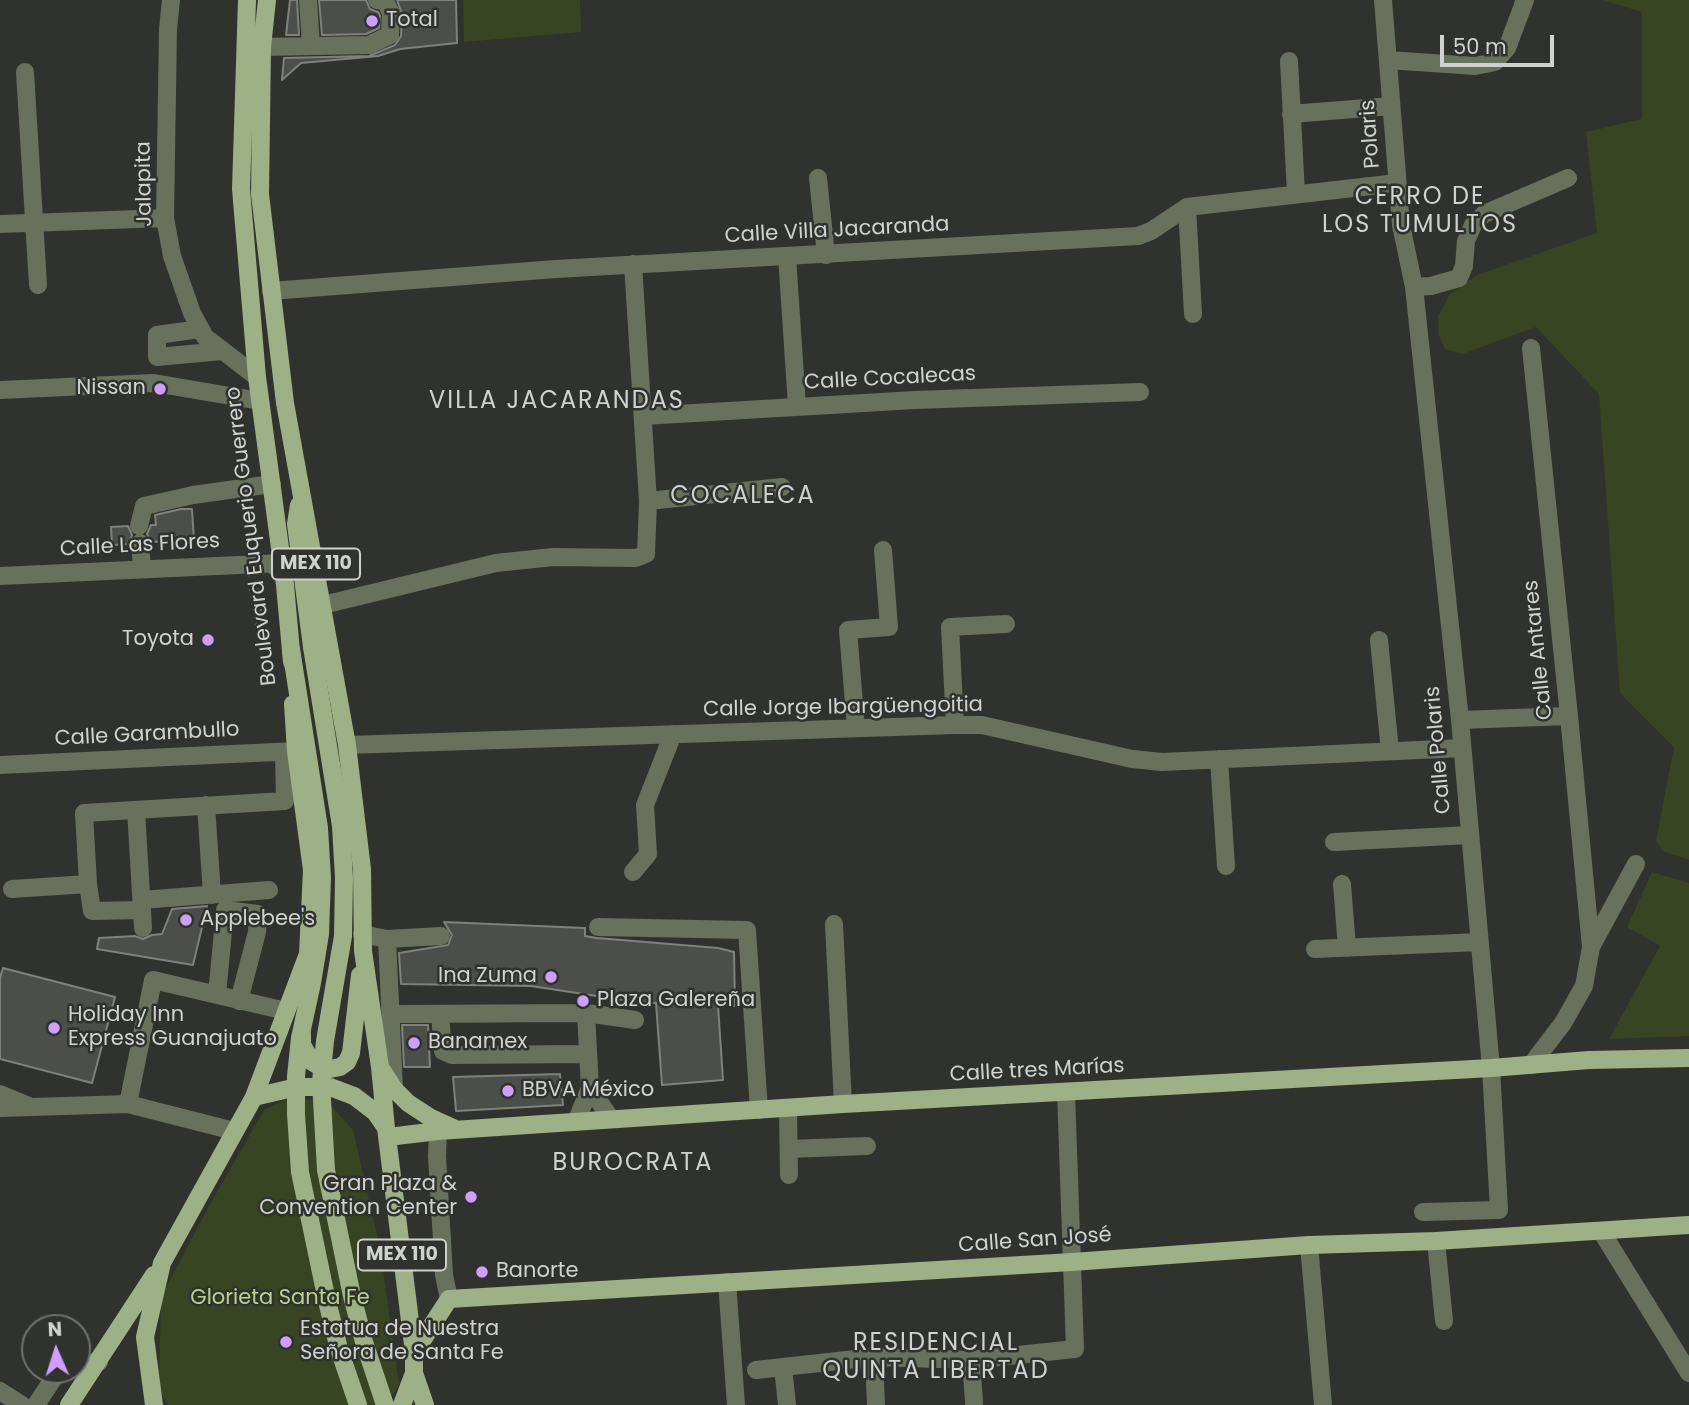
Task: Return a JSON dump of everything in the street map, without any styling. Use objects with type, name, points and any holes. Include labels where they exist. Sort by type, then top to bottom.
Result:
[{"type":"main road","name":"Boulevard Euquerio Guerrero","points":[[247,0],[241,189],[257,377],[291,649],[290,751],[312,870],[308,954],[254,1097]]},
{"type":"main road","name":"MEX 110","points":[[267,0],[262,47],[260,194],[285,403],[347,746],[362,869],[363,943],[414,1353],[414,1373],[402,1405]]},
{"type":"main road","points":[[301,493],[296,524],[312,647],[341,826],[344,878],[343,936],[325,1041],[321,1082],[326,1170],[352,1296],[385,1405]]},
{"type":"main road","points":[[291,649],[319,828],[322,878],[320,934],[300,1038],[296,1076],[300,1172],[327,1301],[339,1349],[358,1405]]},
{"type":"main road","points":[[311,920],[316,950],[305,1006],[302,1045],[312,1062],[319,1066],[340,1067],[347,1062],[351,1053],[363,943]]},
{"type":"main road","name":"Calle tres Marías","points":[[387,1133],[1589,1060],[1689,1058]]},
{"type":"main road","points":[[380,1067],[394,1089],[408,1103],[447,1130]]},
{"type":"main road","points":[[254,1097],[297,1087],[330,1087],[354,1096],[375,1112],[387,1133]]},
{"type":"main road","name":"MEX 110","points":[[154,1405],[145,1337],[162,1264],[254,1097]]},
{"type":"main road","name":"Calle San José","points":[[449,1299],[1072,1262],[1309,1245],[1436,1241],[1689,1225]]},
{"type":"main road","points":[[69,1405],[162,1264]]},
{"type":"main road","points":[[414,1353],[449,1299]]},
{"type":"main road","points":[[414,1373],[425,1405]]},
{"type":"street","name":"Jalapita","points":[[172,0],[168,29],[165,218],[172,256],[191,313],[205,337],[257,377]]},
{"type":"street","points":[[308,0],[310,46]]},
{"type":"street","points":[[262,47],[369,45],[390,35],[391,13],[385,1],[377,0]]},
{"type":"street","name":"Polaris","points":[[1384,0],[1397,183],[1406,256],[1413,287]]},
{"type":"street","points":[[1388,60],[1475,66],[1495,62],[1507,48],[1525,0]]},
{"type":"street","points":[[1289,61],[1296,193]]},
{"type":"street","points":[[25,72],[32,222],[38,285]]},
{"type":"street","points":[[1292,114],[1391,106]]},
{"type":"street","points":[[818,178],[825,255]]},
{"type":"street","points":[[1413,287],[1431,286],[1459,278],[1464,266],[1466,241],[1473,225],[1484,214],[1568,178]]},
{"type":"street","name":"Calle Villa Jacaranda","points":[[271,291],[633,264],[1138,236],[1151,231],[1187,207],[1397,183]]},
{"type":"street","points":[[1187,207],[1194,314]]},
{"type":"street","points":[[0,224],[165,218]]},
{"type":"street","points":[[787,256],[797,406]]},
{"type":"street","points":[[323,605],[496,563],[553,557],[636,558],[646,554],[649,501],[633,264]]},
{"type":"street","name":"Calle Polaris","points":[[1413,287],[1460,720],[1491,1068],[1499,1210],[1423,1212]]},
{"type":"street","points":[[200,329],[157,335],[157,357],[222,351]]},
{"type":"street","name":"Calle Antares","points":[[1531,348],[1591,947],[1584,986],[1563,1023],[1531,1065]]},
{"type":"street","points":[[0,390],[154,383],[260,401]]},
{"type":"street","name":"Calle Cocalecas","points":[[643,416],[797,406],[1140,392]]},
{"type":"street","points":[[142,568],[139,534],[144,506],[193,495],[272,484]]},
{"type":"street","points":[[649,501],[782,487]]},
{"type":"street","points":[[856,728],[848,630],[889,627],[883,550]]},
{"type":"street","name":"Calle Las Flores","points":[[0,576],[142,568],[251,570],[282,563]]},
{"type":"street","points":[[955,724],[950,626],[1006,624]]},
{"type":"street","points":[[1379,640],[1390,751]]},
{"type":"street","points":[[1460,720],[1569,716]]},
{"type":"street","name":"Calle Jorge Ibargüengoitia","points":[[347,746],[955,724],[982,725],[1132,759],[1162,762],[1462,748]]},
{"type":"street","points":[[633,872],[648,854],[645,805],[673,734]]},
{"type":"street","points":[[269,890],[212,895],[143,913],[92,911],[84,813],[285,801],[290,751]]},
{"type":"street","name":"Calle Garambullo","points":[[0,765],[290,751]]},
{"type":"street","points":[[1219,759],[1226,866]]},
{"type":"street","points":[[206,805],[212,895]]},
{"type":"street","points":[[136,810],[143,913]]},
{"type":"street","points":[[1334,842],[1470,835]]},
{"type":"street","name":"Calle Antares","points":[[1591,947],[1636,864]]},
{"type":"street","points":[[12,889],[88,884]]},
{"type":"street","points":[[1342,884],[1347,948]]},
{"type":"street","points":[[217,995],[225,910],[258,914],[257,932],[239,1001]]},
{"type":"street","points":[[834,924],[843,1104]]},
{"type":"street","points":[[598,927],[747,930],[759,1110]]},
{"type":"street","points":[[363,943],[440,936]]},
{"type":"street","points":[[387,939],[394,1089]]},
{"type":"street","points":[[1315,949],[1479,942]]},
{"type":"street","points":[[128,1104],[153,980],[286,1011]]},
{"type":"street","points":[[392,1014],[586,1013],[635,1020]]},
{"type":"street","points":[[576,1122],[590,1088],[586,1013]]},
{"type":"street","points":[[440,1014],[443,1051],[452,1055],[588,1054]]},
{"type":"street","points":[[590,1088],[611,1119]]},
{"type":"street","points":[[756,1370],[874,1357],[971,1360],[1075,1349],[1066,1092]]},
{"type":"street","points":[[0,1094],[32,1107]]},
{"type":"street","points":[[0,1108],[128,1104],[234,1131]]},
{"type":"street","points":[[788,1108],[789,1174]]},
{"type":"street","points":[[447,1130],[437,1156],[444,1275],[449,1299]]},
{"type":"street","points":[[789,1149],[867,1146]]},
{"type":"street","points":[[1601,1231],[1689,1373]]},
{"type":"street","points":[[1436,1241],[1444,1321]]},
{"type":"street","points":[[1309,1245],[1323,1405]]},
{"type":"street","points":[[727,1282],[736,1405]]},
{"type":"street","points":[[874,1357],[876,1405]]},
{"type":"street","points":[[971,1360],[974,1402]]},
{"type":"street","points":[[91,1363],[99,1362]]},
{"type":"street","points":[[783,1367],[787,1405]]},
{"type":"street","points":[[36,1405],[50,1384]]},
{"type":"street","points":[[0,1391],[22,1405]]},
{"type":"path","points":[[251,570],[330,563]]},
{"type":"path","points":[[251,570],[266,641],[259,642],[251,570]]},
{"type":"green space","points":[[463,0],[580,0],[581,32],[464,42]]},
{"type":"green space","points":[[1603,0],[1689,0],[1689,860],[1663,851],[1656,841],[1674,747],[1620,693],[1599,394],[1536,327],[1462,354],[1445,349],[1439,335],[1438,316],[1450,294],[1477,275],[1597,233],[1586,132],[1642,119],[1642,12]]},
{"type":"green space","points":[[1652,872],[1689,883],[1689,1036],[1609,1039],[1660,946],[1627,927]]},
{"type":"green space","name":"Glorieta Santa Fe","points":[[287,1099],[326,1100],[353,1130],[380,1248],[399,1384],[387,1405],[168,1405],[159,1389],[161,1297],[264,1110]]},
{"type":"building","points":[[290,0],[297,0],[299,35],[286,35]]},
{"type":"building","points":[[319,0],[366,0],[370,9],[380,15],[379,28],[366,34],[322,35]]},
{"type":"building","points":[[397,0],[456,0],[457,43],[400,49],[378,56],[301,63],[282,80],[284,58],[369,56],[395,45],[401,36],[402,14]]},
{"type":"building","points":[[192,509],[194,540],[151,542],[147,534],[151,525],[156,525],[155,515]]},
{"type":"building","points":[[128,526],[132,535],[129,544],[112,545],[111,527]]},
{"type":"building","name":"Applebee's","points":[[207,906],[193,965],[97,949],[99,938],[135,936],[143,939],[162,934],[172,909]]},
{"type":"building","points":[[444,922],[585,928],[585,936],[597,938],[718,948],[734,952],[735,1006],[718,1005],[723,1080],[662,1085],[656,1003],[531,986],[401,984],[399,953],[448,945],[452,935]]},
{"type":"building","name":"Holiday Inn Express Guanajuato","points":[[3,968],[115,997],[92,1083],[0,1059],[0,978]]},
{"type":"building","name":"Banamex","points":[[402,1025],[428,1025],[430,1067],[404,1067]]},
{"type":"building","name":"BBVA México","points":[[560,1074],[563,1105],[456,1111],[453,1077]]},
{"type":"place","name":"Total","points":[[372,21]]},
{"type":"place","name":"Nissan","points":[[160,389]]},
{"type":"place","name":"Toyota","points":[[208,640]]},
{"type":"place","name":"Applebee's","points":[[186,920]]},
{"type":"place","name":"Ina Zuma","points":[[551,977]]},
{"type":"place","name":"Plaza Galereña","points":[[583,1001]]},
{"type":"place","name":"Holiday Inn Express Guanajuato","points":[[54,1028]]},
{"type":"place","name":"Banamex","points":[[414,1043]]},
{"type":"place","name":"BBVA México","points":[[508,1091]]},
{"type":"place","name":"Gran Plaza & Convention Center","points":[[471,1197]]},
{"type":"place","name":"Banorte","points":[[482,1272]]},
{"type":"place","name":"Estatua de Nuestra Señora de Santa Fe","points":[[286,1342]]},
{"type":"district","name":"CERRO DE LOS TUMULTOS","points":[[1420,212]]},
{"type":"district","name":"VILLA JACARANDAS","points":[[557,402]]},
{"type":"district","name":"COCALECA","points":[[743,497]]},
{"type":"district","name":"BUROCRATA","points":[[633,1164]]},
{"type":"district","name":"RESIDENCIAL QUINTA LIBERTAD","points":[[936,1358]]}]
